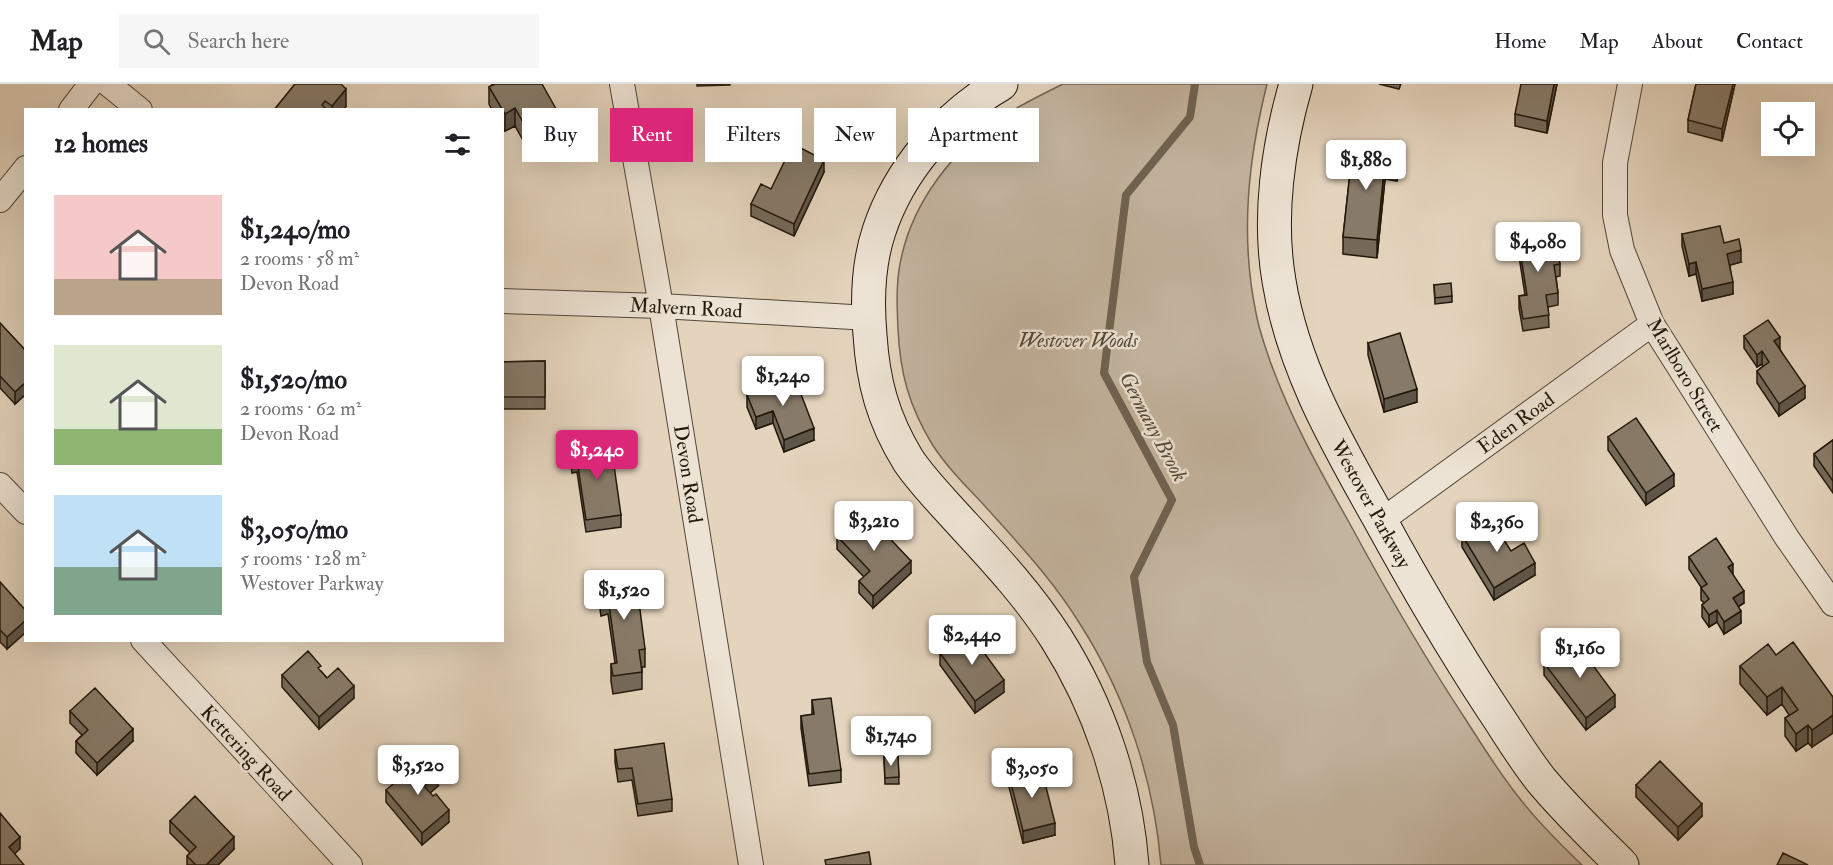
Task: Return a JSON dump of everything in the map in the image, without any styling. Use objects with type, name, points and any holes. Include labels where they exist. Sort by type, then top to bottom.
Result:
[{"type":"street","points":[[73,108],[91,84]]},
{"type":"street","points":[[108,84],[138,108]]},
{"type":"street","name":"Devon Road","points":[[622,84],[661,306],[752,865]]},
{"type":"street","points":[[1001,84],[968,107],[948,125],[914,163],[899,185],[886,211],[876,242],[870,279],[868,318],[872,367],[884,414],[909,462],[926,484],[1017,584],[1057,640],[1074,671],[1107,745],[1126,813],[1132,865]]},
{"type":"street","name":"Westover Parkway","points":[[1296,84],[1278,184],[1275,250],[1279,280],[1291,331],[1309,382],[1335,438],[1380,521],[1456,653],[1526,758],[1571,813],[1622,865]]},
{"type":"street","name":"Marlboro Street","points":[[1630,84],[1615,163],[1615,215],[1622,250],[1652,324],[1787,538],[1833,604]]},
{"type":"street","points":[[0,201],[24,171]]},
{"type":"street","name":"Malvern Road","points":[[504,301],[661,306],[868,318]]},
{"type":"street","name":"Eden Road","points":[[1380,521],[1652,324]]},
{"type":"street","points":[[0,484],[24,510]]},
{"type":"street","name":"Kettering Road","points":[[145,642],[350,865]]},
{"type":"green space","name":"Westover Woods","points":[[1063,84],[1267,84],[1251,170],[1248,198],[1248,255],[1257,319],[1278,382],[1328,484],[1391,599],[1435,672],[1510,786],[1556,840],[1582,865],[1161,865],[1152,802],[1144,770],[1124,709],[1111,680],[1080,624],[1047,577],[950,468],[932,444],[912,403],[901,360],[897,288],[900,264],[914,220],[925,199],[951,162],[1039,162],[1039,108],[1016,108]]},
{"type":"building","points":[[295,84],[341,84],[346,89],[332,106],[325,101],[322,105],[325,108],[276,108]]},
{"type":"building","points":[[495,84],[542,84],[556,108],[522,108],[522,120],[515,108],[505,114],[504,108],[501,108],[489,87]]},
{"type":"building","points":[[1521,84],[1554,84],[1547,121],[1515,114]]},
{"type":"building","points":[[1696,84],[1733,84],[1722,129],[1688,120]]},
{"type":"building","points":[[1353,145],[1398,150],[1397,163],[1385,162],[1377,240],[1343,237]]},
{"type":"building","points":[[802,149],[814,155],[814,162],[823,162],[794,224],[751,204],[761,184],[771,189],[784,162],[802,162]]},
{"type":"building","points":[[1720,226],[1724,243],[1739,239],[1741,250],[1727,254],[1733,282],[1702,289],[1696,262],[1689,264],[1682,234]]},
{"type":"building","points":[[1555,232],[1560,264],[1554,265],[1558,293],[1546,295],[1549,315],[1523,319],[1519,296],[1527,295],[1518,238]]},
{"type":"building","points":[[1451,283],[1452,296],[1435,298],[1434,285]]},
{"type":"building","points":[[1768,320],[1780,337],[1774,341],[1805,386],[1779,404],[1757,371],[1769,362],[1762,351],[1757,355],[1744,336]]},
{"type":"building","points":[[0,323],[24,349],[24,384],[15,392],[0,376]]},
{"type":"building","points":[[1400,333],[1417,389],[1384,399],[1368,343]]},
{"type":"building","points":[[545,361],[545,397],[504,397],[504,362]]},
{"type":"building","points":[[794,376],[814,428],[784,440],[773,411],[756,417],[747,395]]},
{"type":"building","points":[[1636,418],[1674,474],[1646,493],[1608,437]]},
{"type":"building","points":[[1833,440],[1833,481],[1814,454]]},
{"type":"building","points":[[596,441],[597,453],[612,451],[621,515],[586,520],[577,460],[572,461],[570,445]]},
{"type":"building","points":[[864,511],[911,561],[873,596],[859,581],[870,571],[837,536]]},
{"type":"building","points":[[1490,518],[1511,551],[1524,543],[1535,563],[1494,588],[1462,535]]},
{"type":"building","points":[[1716,538],[1733,564],[1728,567],[1744,591],[1733,598],[1741,611],[1724,622],[1717,610],[1709,615],[1702,605],[1709,599],[1701,588],[1707,584],[1689,557]]},
{"type":"building","points":[[635,571],[645,649],[639,650],[642,672],[613,676],[611,664],[617,663],[608,597],[601,598],[598,577]]},
{"type":"building","points":[[0,582],[24,609],[24,622],[7,637],[0,630]]},
{"type":"building","points":[[969,632],[1004,680],[975,701],[940,653]]},
{"type":"building","points":[[1574,640],[1615,695],[1586,718],[1544,663]]},
{"type":"building","points":[[1793,642],[1833,697],[1833,715],[1812,730],[1808,725],[1796,734],[1785,718],[1798,710],[1782,687],[1767,697],[1740,666],[1768,644],[1776,655]]},
{"type":"building","points":[[308,651],[321,666],[318,668],[327,678],[338,668],[354,686],[319,717],[282,675]]},
{"type":"building","points":[[95,688],[133,729],[97,763],[76,741],[88,730],[70,711]]},
{"type":"building","points":[[831,698],[841,770],[809,774],[801,716],[814,714],[812,700]]},
{"type":"building","points":[[664,743],[672,799],[638,804],[632,768],[618,769],[615,750]]},
{"type":"building","points":[[884,757],[898,757],[899,777],[885,778]]},
{"type":"building","points":[[424,758],[438,774],[424,786],[433,796],[436,794],[449,810],[422,833],[386,790]]},
{"type":"building","points":[[1660,761],[1702,804],[1678,827],[1636,785]]},
{"type":"building","points":[[1041,767],[1055,823],[1023,831],[1009,775]]},
{"type":"building","points":[[195,796],[234,837],[206,865],[196,865],[187,856],[196,847],[170,821]]},
{"type":"building","points":[[0,813],[20,837],[9,847],[24,865],[0,865]]},
{"type":"building","points":[[869,852],[871,865],[826,865],[825,860]]},
{"type":"building","points":[[1783,853],[1808,865],[1777,865]]},
{"type":"waterway","name":"Germany Brook","points":[[1195,84],[1190,117],[1126,195],[1104,373],[1172,500],[1134,577],[1147,662],[1173,725],[1194,847],[1200,865]]}]
